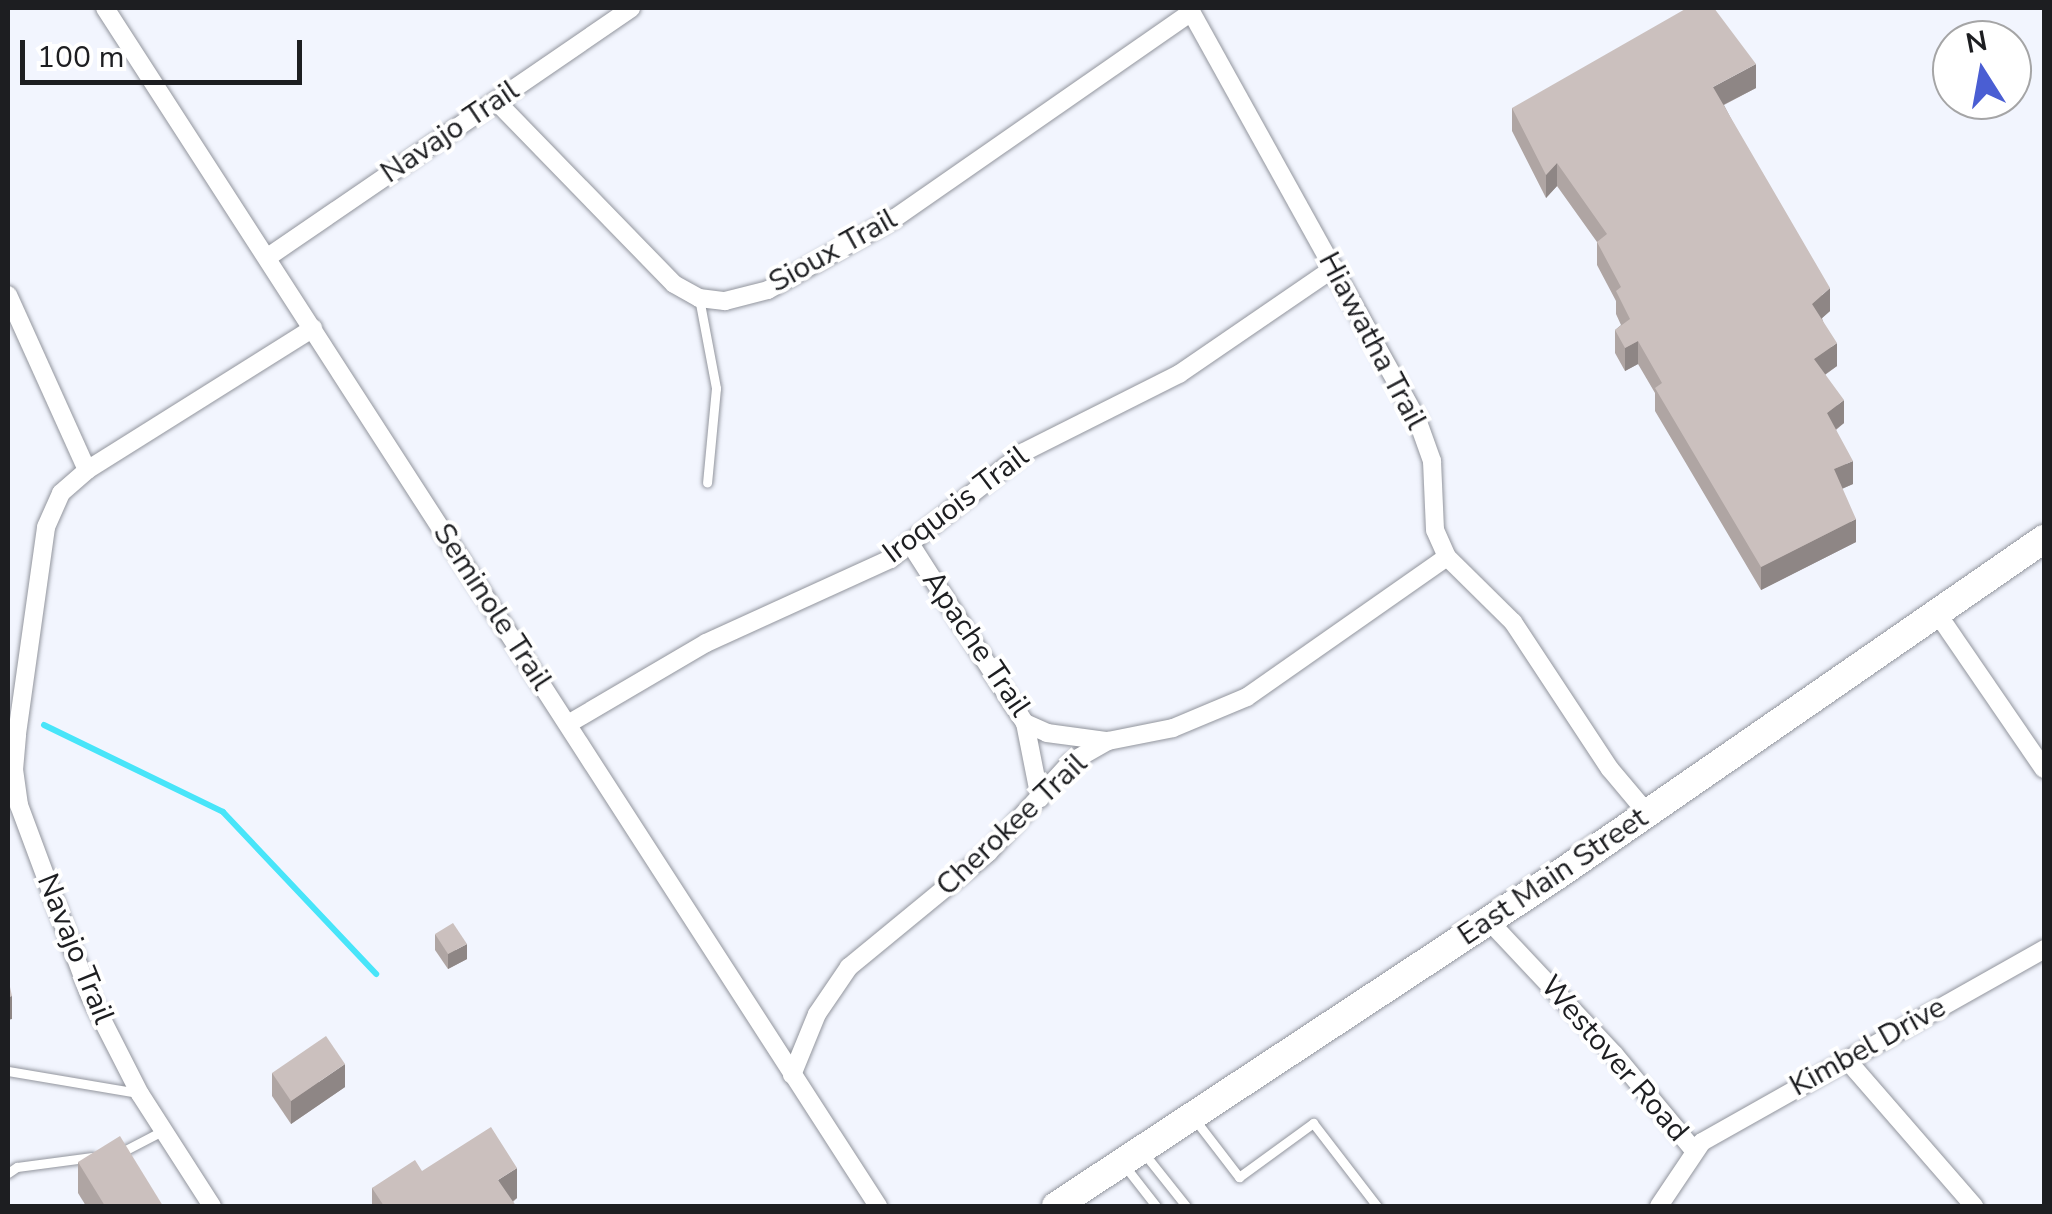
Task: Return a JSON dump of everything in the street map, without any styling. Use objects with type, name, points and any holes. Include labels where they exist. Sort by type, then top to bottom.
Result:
[{"type":"main road","name":"East Main Street","points":[[1056,1206],[1489,921],[2044,539]]},
{"type":"street","name":"Seminole Trail","points":[[106,8],[878,1206]]},
{"type":"street","name":"Navajo Trail","points":[[268,257],[631,8]]},
{"type":"street","name":"Hiawatha Trail","points":[[1190,10],[1422,428],[1432,461],[1435,530],[1447,557]]},
{"type":"street","name":"Sioux Trail","points":[[699,298],[726,301],[768,290],[895,218],[1190,10]]},
{"type":"street","points":[[496,101],[674,284],[699,298]]},
{"type":"street","name":"Iroquois Trail","points":[[568,724],[706,643],[860,574],[911,546],[984,479],[1024,452],[1179,374],[1334,268]]},
{"type":"street","points":[[8,294],[87,470]]},
{"type":"street","name":"Navajo Trail","points":[[212,1206],[140,1094],[90,996],[13,806],[15,752],[46,528],[61,493],[87,470],[313,328]]},
{"type":"street","name":"Apache Trail","points":[[911,546],[1025,723],[1048,734],[1108,741]]},
{"type":"street","points":[[1447,557],[1514,622],[1610,769],[1646,814]]},
{"type":"street","name":"Cherokee Trail","points":[[792,1075],[817,1014],[849,966],[988,853],[1072,762],[1108,741],[1207,717],[1247,697],[1447,557]]},
{"type":"street","points":[[1937,613],[2044,769]]},
{"type":"street","points":[[1025,723],[1040,799]]},
{"type":"street","name":"Westover Road","points":[[1489,921],[1614,1054],[1693,1150],[1659,1206]]},
{"type":"street","name":"Kimbel Drive","points":[[1693,1150],[2044,948]]},
{"type":"street","points":[[1847,1060],[1974,1206]]},
{"type":"lane","points":[[699,298],[716,388],[707,484]]},
{"type":"lane","points":[[8,1070],[140,1094]]},
{"type":"lane","points":[[1193,1116],[1239,1177],[1313,1123],[1377,1206]]},
{"type":"lane","points":[[8,1173],[17,1167],[126,1152],[164,1130]]},
{"type":"lane","points":[[1132,1156],[1156,1206]]},
{"type":"lane","points":[[1132,1156],[1186,1206]]},
{"type":"building","points":[[1687,8],[1714,8],[1756,64],[1713,87],[1830,288],[1812,304],[1837,343],[1814,359],[1844,400],[1827,413],[1853,461],[1834,469],[1856,519],[1761,567],[1655,388],[1662,383],[1638,341],[1625,348],[1615,330],[1630,319],[1616,291],[1621,287],[1597,242],[1607,234],[1557,163],[1546,175],[1512,108]]},
{"type":"building","points":[[453,923],[467,944],[448,954],[435,934]]},
{"type":"building","points":[[326,1036],[345,1064],[291,1101],[272,1073]]},
{"type":"building","points":[[491,1127],[517,1168],[498,1180],[516,1206],[384,1206],[372,1188],[415,1160],[422,1171]]},
{"type":"building","points":[[120,1136],[163,1206],[105,1206],[78,1162]]},
{"type":"waterway","points":[[44,725],[223,812],[376,974]]}]
